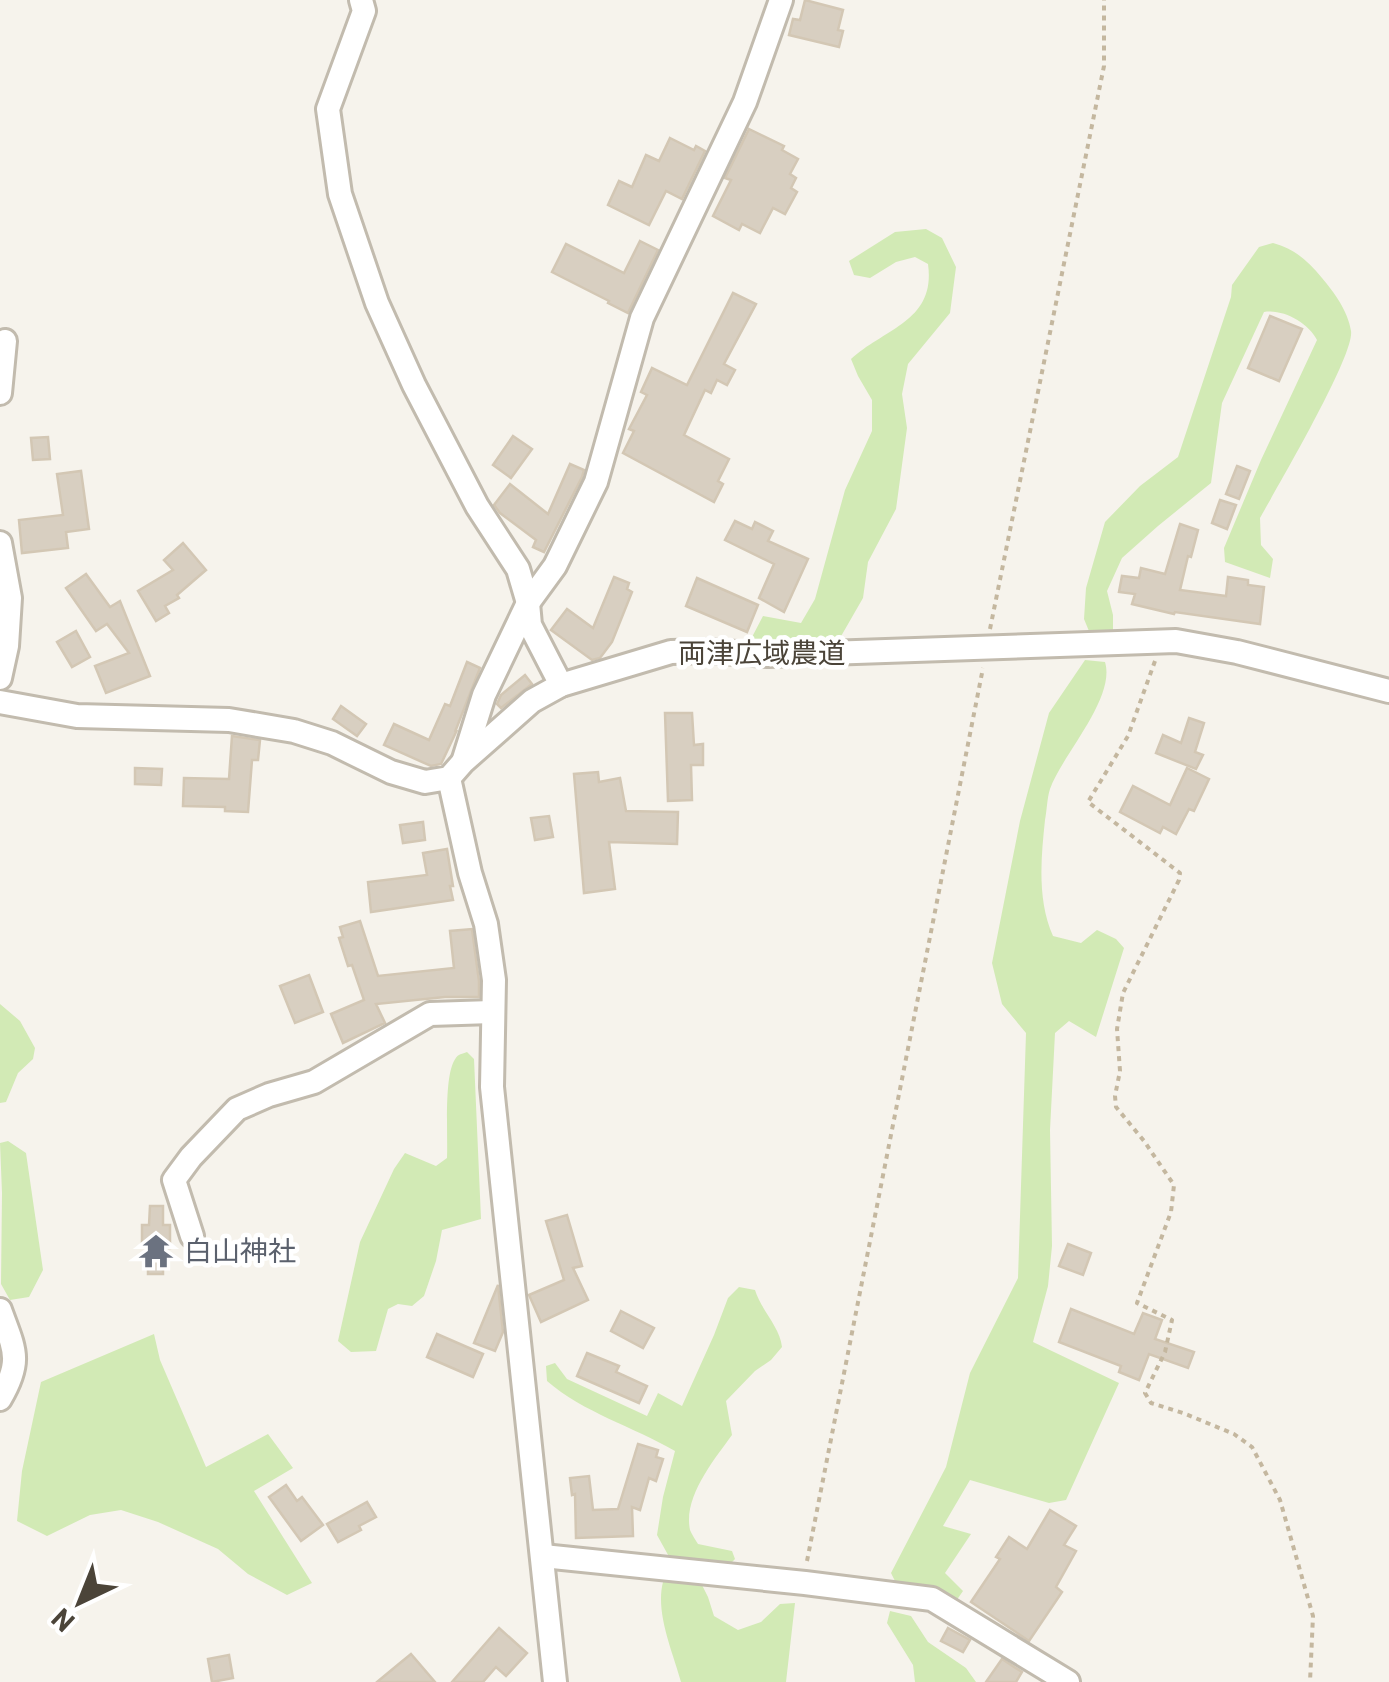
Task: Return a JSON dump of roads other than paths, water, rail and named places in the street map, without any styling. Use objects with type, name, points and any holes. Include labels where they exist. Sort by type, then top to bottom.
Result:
[{"type":"street","points":[[361,0],[364,11],[328,108],[340,194],[377,302],[414,385],[477,506],[518,568],[530,626],[560,685]]},
{"type":"street","points":[[555,1682],[492,1087],[494,980],[486,924],[470,873],[456,770],[484,695],[528,603],[555,566],[596,482],[642,318],[744,102],[781,0]]},
{"type":"street","points":[[0,393],[5,341]]},
{"type":"street","points":[[0,543],[10,598],[0,678]]},
{"type":"street","name":"両津広域農道","points":[[456,770],[532,700],[560,685],[671,652],[768,655],[1176,641],[1237,652],[1389,691]]},
{"type":"street","points":[[0,702],[77,716],[228,720],[294,732],[332,743],[391,772],[425,782],[456,770]]},
{"type":"street","points":[[192,1236],[174,1180],[237,1109],[314,1082],[430,1014],[492,1012]]},
{"type":"street","points":[[0,1310],[16,1354],[9,1384],[0,1399]]},
{"type":"street","points":[[543,1556],[932,1600],[1068,1682]]},
{"type":"place","name":"白山神社","points":[[156,1251]]}]
